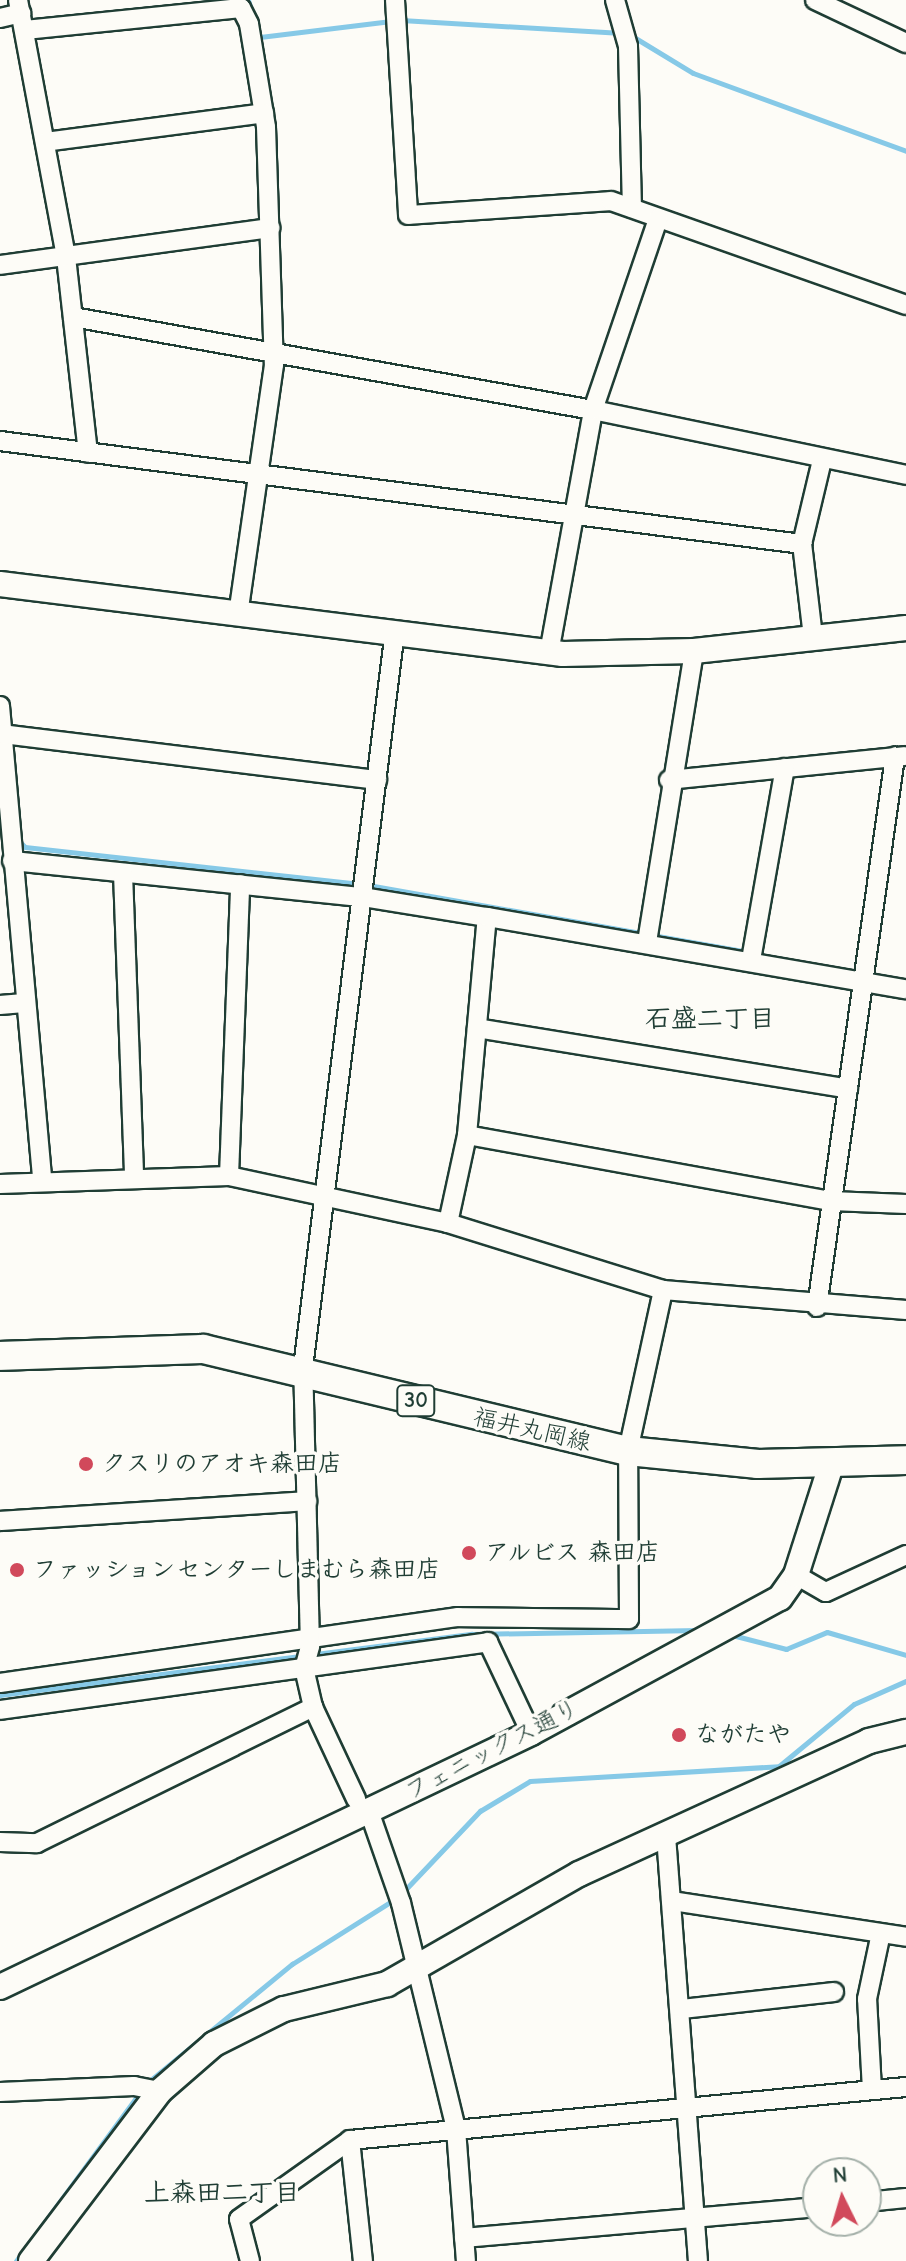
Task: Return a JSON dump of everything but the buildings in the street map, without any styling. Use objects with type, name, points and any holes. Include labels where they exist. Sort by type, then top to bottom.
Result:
[{"type":"main road","name":"福井丸岡線","points":[[0,1356],[203,1349],[303,1368],[628,1451],[758,1464],[832,1462]]},
{"type":"main road","name":"30","points":[[832,1462],[906,1460]]},
{"type":"street","points":[[395,0],[408,215],[611,201],[906,305]]},
{"type":"street","points":[[615,0],[628,46],[632,208]]},
{"type":"street","points":[[815,0],[906,43]]},
{"type":"street","points":[[0,18],[241,8],[264,113],[274,351],[260,475],[238,614]]},
{"type":"street","points":[[21,15],[66,257],[88,453]]},
{"type":"street","points":[[45,142],[264,113]]},
{"type":"street","points":[[549,653],[570,516],[593,410],[658,219]]},
{"type":"street","points":[[0,265],[270,228]]},
{"type":"street","points":[[73,317],[593,410],[906,475]]},
{"type":"street","points":[[0,441],[802,544]]},
{"type":"street","points":[[813,637],[802,544],[822,460]]},
{"type":"street","points":[[0,584],[238,614],[394,638],[549,653],[694,651],[906,628]]},
{"type":"street","points":[[394,638],[328,1194],[303,1368],[308,1654],[313,1707],[363,1805],[418,1969],[456,2129],[466,2261]]},
{"type":"street","points":[[647,942],[669,780],[694,651]]},
{"type":"street","points":[[0,706],[21,1003],[42,1181]]},
{"type":"street","points":[[2,734],[377,780]]},
{"type":"street","points":[[669,780],[901,757],[864,981],[817,1307]]},
{"type":"street","points":[[751,960],[785,768]]},
{"type":"street","points":[[12,861],[363,897],[647,942],[906,989]]},
{"type":"street","points":[[123,873],[134,1176]]},
{"type":"street","points":[[229,1176],[240,884]]},
{"type":"street","points":[[448,1223],[467,1135],[487,917]]},
{"type":"street","points":[[0,1005],[21,1003]]},
{"type":"street","points":[[477,1028],[848,1089]]},
{"type":"street","points":[[467,1135],[831,1201],[906,1204]]},
{"type":"street","points":[[0,1184],[134,1176],[229,1176],[328,1194],[448,1223],[663,1290],[817,1307],[906,1310]]},
{"type":"street","points":[[0,1710],[308,1654],[458,1617],[629,1619],[628,1451],[663,1290]]},
{"type":"street","name":"フェニックス通り","points":[[0,1987],[363,1805],[531,1733],[780,1598],[796,1575],[832,1462]]},
{"type":"street","points":[[0,1521],[307,1501]]},
{"type":"street","points":[[796,1575],[826,1592],[906,1555]]},
{"type":"street","points":[[0,1683],[308,1654],[488,1642],[531,1733]]},
{"type":"street","points":[[0,1842],[37,1843],[313,1707]]},
{"type":"street","points":[[31,2261],[160,2091],[254,2020],[418,1969],[536,1896],[869,1741],[906,1732]]},
{"type":"street","points":[[666,1836],[682,2009],[698,2261]]},
{"type":"street","points":[[672,1901],[906,1937]]},
{"type":"street","points":[[872,2090],[867,1999],[881,1933]]},
{"type":"street","points":[[682,2009],[834,1992]]},
{"type":"street","points":[[0,2092],[134,2086],[160,2091]]},
{"type":"street","points":[[250,2261],[239,2219],[350,2140],[906,2087]]},
{"type":"street","points":[[350,2140],[363,2261]]},
{"type":"street","points":[[882,2200],[906,2198]]},
{"type":"street","points":[[464,2238],[802,2209]]},
{"type":"waterway","points":[[248,0],[260,37],[391,21]]},
{"type":"waterway","points":[[401,20],[618,33]]},
{"type":"waterway","points":[[632,36],[693,73],[906,151]]},
{"type":"waterway","points":[[17,839],[25,847],[358,884]]},
{"type":"waterway","points":[[368,885],[748,952]]},
{"type":"waterway","points":[[0,1695],[472,1634],[698,1630]]},
{"type":"waterway","points":[[732,1635],[786,1649],[827,1632],[906,1655]]},
{"type":"waterway","points":[[403,1892],[480,1811],[530,1781],[779,1766],[854,1704],[906,1681]]},
{"type":"waterway","points":[[147,2083],[292,1964],[395,1899]]},
{"type":"waterway","points":[[16,2261],[141,2091]]},
{"type":"place","name":"クスリのアオキ森田店","points":[[86,1464]]},
{"type":"place","name":"アルビス 森田店","points":[[469,1553]]},
{"type":"place","name":"ファッションセンターしまむら森田店","points":[[17,1570]]},
{"type":"place","name":"ながたや","points":[[679,1735]]},
{"type":"district","name":"石盛二丁目","points":[[710,1020]]},
{"type":"district","name":"上森田二丁目","points":[[222,2194]]}]
